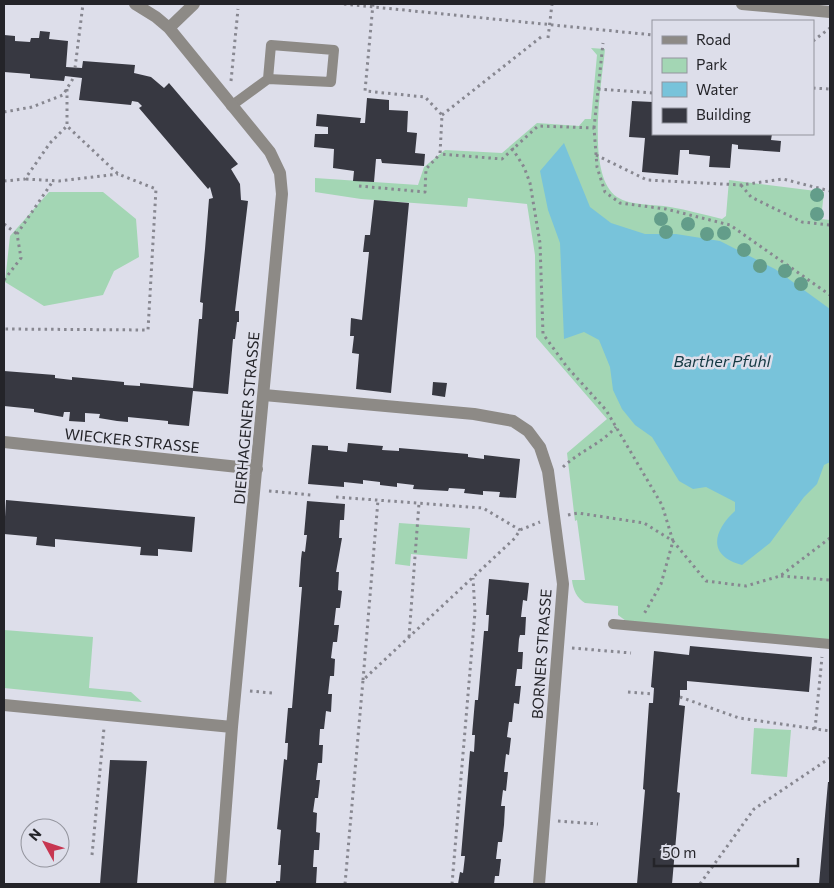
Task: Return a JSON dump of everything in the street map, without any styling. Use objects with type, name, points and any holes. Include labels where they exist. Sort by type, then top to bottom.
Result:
[{"type":"street","name":"DIERHAGENER STRASSE","points":[[135,4],[156,16],[169,28],[270,152],[280,173],[282,194],[232,727],[220,884]]},
{"type":"street","points":[[169,28],[194,4]]},
{"type":"street","points":[[742,4],[830,12]]},
{"type":"street","name":"BORNER STRASSE","points":[[264,395],[474,414],[513,421],[528,431],[540,447],[548,472],[563,584],[539,884]]},
{"type":"street","name":"WIECKER STRASSE","points":[[4,442],[257,469]]},
{"type":"street","points":[[4,705],[232,727]]},
{"type":"lane","points":[[231,106],[268,79],[331,82],[334,50],[270,45],[268,79]]},
{"type":"lane","points":[[613,624],[827,644]]},
{"type":"path","points":[[75,68],[83,4]]},
{"type":"path","points":[[344,4],[373,5],[652,35]]},
{"type":"path","points":[[548,38],[552,4]]},
{"type":"path","points":[[359,186],[425,192],[426,169],[440,154],[442,115],[425,97],[365,91],[373,5]]},
{"type":"path","points":[[231,106],[231,83],[238,9]]},
{"type":"path","points":[[814,40],[830,28]]},
{"type":"path","points":[[442,115],[541,37]]},
{"type":"path","points":[[603,42],[594,128],[597,167],[605,192],[620,203],[666,209],[730,225],[830,295]]},
{"type":"path","points":[[4,112],[48,102],[63,95],[74,77]]},
{"type":"path","points":[[25,179],[50,143],[67,126],[67,88]]},
{"type":"path","points":[[814,88],[830,89]]},
{"type":"path","points":[[598,89],[652,94]]},
{"type":"path","points":[[4,329],[148,330],[156,189],[118,174],[67,126]]},
{"type":"path","points":[[440,154],[502,159],[538,126],[594,128]]},
{"type":"path","points":[[512,148],[524,166],[530,183],[540,243],[543,334],[567,367],[606,410],[662,505],[673,541],[661,584],[637,626]]},
{"type":"path","points":[[596,155],[647,180],[741,185],[783,179],[830,191]]},
{"type":"path","points":[[4,181],[25,179],[53,181],[118,174]]},
{"type":"path","points":[[17,234],[53,181]]},
{"type":"path","points":[[741,185],[751,197],[802,222],[830,225]]},
{"type":"path","points":[[4,224],[17,234],[21,258],[4,280]]},
{"type":"path","points":[[548,472],[562,468],[582,452],[604,440],[616,427]]},
{"type":"path","points":[[255,490],[311,495]]},
{"type":"path","points":[[336,497],[483,508],[520,530]]},
{"type":"path","points":[[345,884],[378,500]]},
{"type":"path","points":[[408,638],[419,503]]},
{"type":"path","points":[[363,680],[515,538],[520,530],[531,524],[578,513],[644,523],[673,541],[706,582],[746,586],[780,576],[830,538]]},
{"type":"path","points":[[780,576],[830,580]]},
{"type":"path","points":[[452,884],[475,612],[472,578]]},
{"type":"path","points":[[815,729],[827,644]]},
{"type":"path","points":[[559,647],[631,653]]},
{"type":"path","points":[[236,690],[272,693]]},
{"type":"path","points":[[628,692],[654,694]]},
{"type":"path","points":[[680,697],[739,718],[830,731]]},
{"type":"path","points":[[92,855],[104,728]]},
{"type":"path","points":[[700,884],[754,809],[830,758]]},
{"type":"green space","points":[[591,48],[605,49],[599,105],[598,150],[601,170],[607,186],[617,197],[629,202],[677,208],[722,219],[726,216],[729,180],[824,192],[821,219],[830,220],[830,640],[626,621],[618,615],[618,606],[585,603],[582,601],[573,587],[572,580],[585,580],[577,520],[575,521],[567,453],[607,419],[536,337],[535,255],[527,204],[468,198],[467,207],[361,199],[315,192],[315,178],[418,185],[424,167],[445,150],[502,153],[537,123],[579,126],[585,119],[591,119],[597,55]]},
{"type":"green space","points":[[49,192],[103,192],[136,219],[139,257],[114,271],[103,295],[44,306],[5,282],[10,236]]},
{"type":"green space","points":[[399,523],[470,528],[467,559],[411,554],[410,566],[395,564]]},
{"type":"green space","points":[[4,630],[93,637],[89,688],[131,692],[142,702],[4,688]]},
{"type":"green space","points":[[754,728],[791,730],[787,777],[751,774]]},
{"type":"water","name":"Barther Pfuhl","points":[[564,143],[590,207],[611,223],[645,234],[676,234],[720,241],[775,269],[830,309],[830,462],[824,465],[817,484],[804,497],[770,543],[742,565],[723,556],[717,542],[722,527],[735,511],[735,502],[706,487],[693,489],[679,481],[652,437],[635,425],[622,409],[613,390],[610,367],[599,340],[584,332],[564,339],[560,243],[548,210],[540,171]]},
{"type":"building","points":[[40,31],[50,32],[49,39],[68,41],[66,67],[82,68],[83,61],[135,65],[134,73],[151,77],[164,88],[169,83],[238,164],[231,169],[240,184],[241,200],[248,201],[235,311],[239,311],[239,322],[237,322],[235,339],[233,339],[228,394],[193,391],[189,426],[168,424],[168,421],[128,417],[128,422],[117,421],[99,418],[100,414],[85,413],[85,422],[69,421],[70,412],[64,412],[63,417],[34,412],[34,409],[4,406],[4,371],[55,375],[55,378],[72,380],[72,377],[124,382],[124,385],[140,386],[140,383],[193,388],[199,319],[202,319],[203,303],[200,302],[209,199],[213,198],[210,187],[208,189],[139,108],[142,106],[138,102],[132,101],[131,105],[79,100],[82,78],[65,76],[64,81],[30,78],[30,74],[4,72],[4,35],[15,36],[15,41],[30,42],[31,38],[39,38]]},
{"type":"building","points":[[367,98],[389,100],[389,110],[408,111],[407,132],[417,133],[415,153],[425,154],[424,166],[382,163],[381,159],[376,159],[374,182],[353,181],[354,171],[333,168],[334,149],[314,147],[315,134],[328,134],[328,127],[316,126],[317,114],[361,118],[360,123],[365,123]]},
{"type":"building","points":[[632,101],[652,102],[652,135],[772,135],[771,140],[781,141],[780,152],[738,149],[738,145],[732,144],[730,168],[709,167],[710,156],[689,154],[689,150],[680,150],[678,175],[642,172],[645,138],[629,137]]},
{"type":"building","points":[[374,200],[409,203],[391,393],[356,389],[359,354],[352,353],[354,336],[350,336],[351,318],[362,320],[369,252],[363,252],[365,235],[370,235]]},
{"type":"building","points":[[433,382],[447,383],[445,397],[432,395]]},
{"type":"building","points":[[348,443],[383,446],[382,450],[399,451],[399,448],[468,454],[468,457],[484,459],[484,455],[520,459],[516,498],[499,497],[500,492],[483,491],[483,495],[464,493],[465,489],[449,488],[448,491],[413,489],[414,485],[397,483],[397,487],[363,480],[363,484],[344,482],[344,487],[308,484],[312,445],[328,446],[328,450],[347,452]]},
{"type":"building","points":[[6,500],[195,517],[192,552],[158,549],[158,556],[140,555],[141,547],[55,539],[55,547],[36,545],[37,537],[4,534]]},
{"type":"building","points":[[307,501],[345,504],[344,520],[340,520],[339,538],[342,538],[336,572],[339,572],[338,590],[342,591],[340,608],[336,608],[334,625],[339,625],[337,642],[333,642],[331,658],[335,659],[334,676],[330,676],[328,694],[332,694],[331,712],[326,711],[324,729],[320,729],[319,745],[323,745],[322,763],[318,763],[316,780],[320,780],[318,798],[315,798],[313,812],[317,813],[316,832],[320,833],[319,850],[314,850],[313,867],[317,867],[316,884],[276,884],[276,881],[280,881],[281,865],[278,865],[281,830],[277,829],[284,759],[287,760],[288,743],[285,743],[288,708],[292,708],[302,587],[299,587],[301,559],[302,551],[305,552],[307,535],[304,535]]},
{"type":"building","points":[[489,579],[529,583],[527,601],[523,600],[521,617],[526,617],[525,635],[520,635],[519,639],[518,652],[523,652],[522,669],[517,669],[515,686],[521,686],[519,704],[514,703],[512,722],[509,722],[507,737],[511,738],[509,755],[506,754],[504,772],[508,772],[506,791],[503,790],[501,806],[505,806],[502,842],[498,842],[496,859],[501,859],[499,876],[495,876],[494,884],[458,884],[460,872],[463,873],[465,856],[461,856],[470,751],[474,752],[475,735],[472,735],[475,700],[478,700],[484,631],[488,631],[489,615],[486,615]]},
{"type":"building","points":[[690,646],[812,657],[809,692],[687,681],[687,690],[680,690],[679,705],[685,706],[677,792],[680,793],[672,884],[637,884],[645,790],[643,789],[649,703],[653,703],[654,688],[651,687],[654,651],[689,655]]},
{"type":"building","points":[[110,760],[147,761],[137,884],[100,884]]},
{"type":"building","points":[[828,782],[830,782],[830,884],[819,884]]}]
